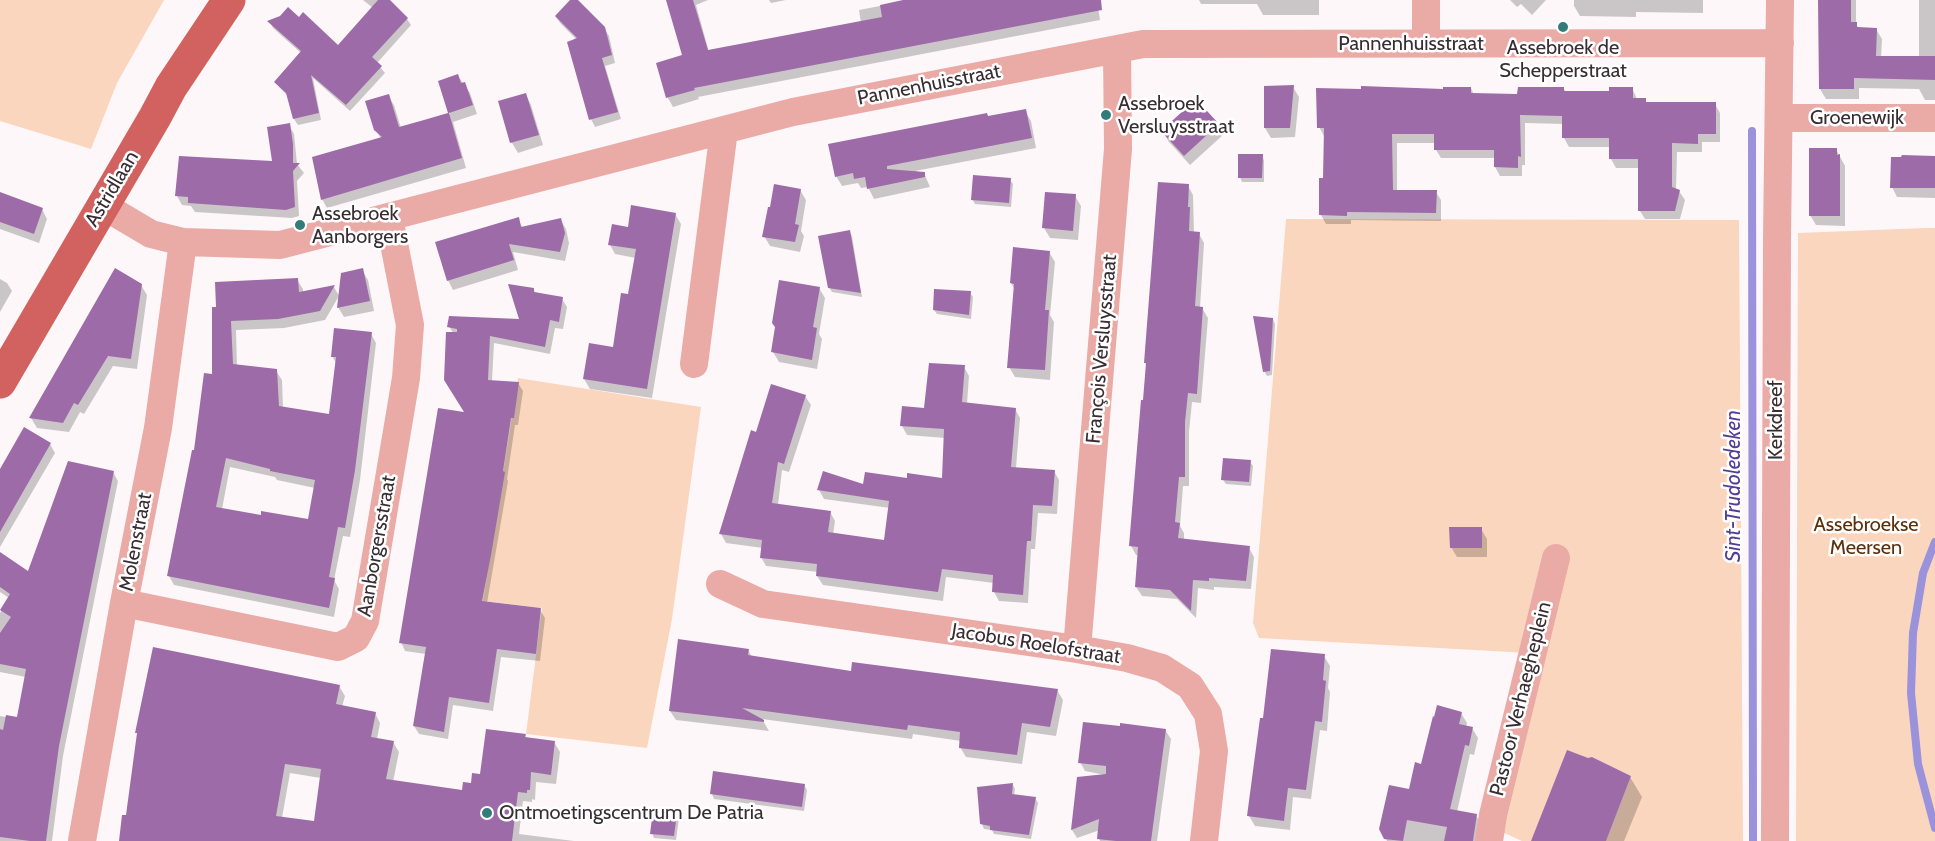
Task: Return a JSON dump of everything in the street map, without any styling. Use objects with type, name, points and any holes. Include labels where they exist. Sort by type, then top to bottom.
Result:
[{"type":"main road","name":"Astridlaan","points":[[0,382],[171,87],[229,0]]},
{"type":"street","points":[[1426,0],[1426,44]]},
{"type":"street","name":"Kerkdreef","points":[[1775,841],[1776,251],[1780,0]]},
{"type":"street","name":"Pannenhuisstraat","points":[[102,205],[151,234],[183,242],[280,245],[793,112],[1143,44],[1780,43]]},
{"type":"street","name":"François Versluysstraat","points":[[1077,649],[1118,149],[1117,49]]},
{"type":"street","name":"Groenewijk","points":[[1779,118],[1935,118]]},
{"type":"street","points":[[694,364],[724,130]]},
{"type":"street","name":"Aanborgersstraat","points":[[124,603],[338,647],[356,638],[365,621],[406,378],[410,325],[388,218]]},
{"type":"street","name":"Molenstraat","points":[[82,841],[158,428],[183,242]]},
{"type":"street","name":"Pastoor Verhaegheplein","points":[[1489,841],[1493,815],[1556,558]]},
{"type":"street","name":"Jacobus Roelofstraat","points":[[720,584],[763,604],[1077,649],[1127,658],[1162,668],[1190,686],[1208,714],[1214,751],[1204,841]]},
{"type":"green space","points":[[0,0],[164,0],[117,83],[91,149],[0,121]]},
{"type":"green space","points":[[1286,219],[1739,220],[1743,841],[1606,841],[1631,776],[1592,757],[1531,841],[1522,841],[1500,831],[1546,654],[1259,638],[1253,623]]},
{"type":"green space","name":"Assebroekse Meersen","points":[[1935,228],[1935,841],[1796,841],[1798,233]]},
{"type":"green space","points":[[518,378],[701,407],[672,619],[647,748],[526,734],[542,608],[483,601]]},
{"type":"building","points":[[378,0],[390,0],[408,18],[372,57],[382,66],[346,105],[311,75],[319,113],[293,119],[286,93],[274,82],[301,51],[267,21],[280,16],[288,7],[299,17],[303,12],[338,45]]},
{"type":"building","points":[[570,0],[578,0],[605,27],[612,55],[602,58],[618,112],[589,120],[567,42],[577,38],[555,16]]},
{"type":"building","points":[[666,0],[693,0],[708,50],[882,17],[880,5],[903,0],[1101,0],[1102,10],[694,88],[695,90],[666,98],[656,63],[682,55]]},
{"type":"building","points":[[1818,0],[1851,0],[1851,22],[1857,22],[1857,27],[1877,28],[1876,56],[1935,56],[1935,80],[1854,78],[1854,89],[1819,89]]},
{"type":"building","points":[[458,74],[461,83],[465,82],[473,105],[449,113],[462,158],[321,200],[312,157],[382,137],[374,130],[365,101],[389,94],[399,127],[424,120],[448,113],[438,81]]},
{"type":"building","points":[[1294,85],[1290,128],[1264,128],[1264,86]]},
{"type":"building","points":[[1361,86],[1443,89],[1443,87],[1471,87],[1471,93],[1517,94],[1518,87],[1564,87],[1564,91],[1609,91],[1609,87],[1633,87],[1633,98],[1646,98],[1646,102],[1716,102],[1716,134],[1698,134],[1698,144],[1672,143],[1672,187],[1680,190],[1675,211],[1638,211],[1638,159],[1609,159],[1609,138],[1562,138],[1562,116],[1520,115],[1521,157],[1518,156],[1518,168],[1494,167],[1494,150],[1434,150],[1434,134],[1392,134],[1393,190],[1437,190],[1436,213],[1347,212],[1347,216],[1319,215],[1319,178],[1323,178],[1324,128],[1317,128],[1316,88],[1361,89]]},
{"type":"building","points":[[526,93],[539,135],[510,143],[498,101]]},
{"type":"building","points":[[1196,99],[1219,124],[1184,156],[1161,131]]},
{"type":"building","points":[[1026,109],[1032,138],[887,166],[887,169],[925,172],[925,177],[867,189],[865,177],[854,179],[853,173],[835,177],[828,144],[987,113],[988,116]]},
{"type":"building","points":[[290,123],[293,163],[300,163],[293,171],[295,207],[286,210],[188,203],[188,197],[175,196],[179,156],[272,161],[267,127]]},
{"type":"building","points":[[1809,148],[1837,148],[1837,155],[1840,154],[1840,216],[1809,216]]},
{"type":"building","points":[[1238,154],[1263,154],[1262,178],[1238,178]]},
{"type":"building","points":[[1935,156],[1935,188],[1890,188],[1891,157]]},
{"type":"building","points":[[973,175],[1011,178],[1009,203],[971,200]]},
{"type":"building","points":[[1158,182],[1189,184],[1189,231],[1200,232],[1195,306],[1203,307],[1197,394],[1188,393],[1185,422],[1185,477],[1179,477],[1175,522],[1180,523],[1178,538],[1250,546],[1246,581],[1209,578],[1209,581],[1193,580],[1191,611],[1170,590],[1135,587],[1138,547],[1129,546],[1146,363],[1144,363]]},
{"type":"building","points":[[774,184],[801,189],[795,224],[799,225],[795,242],[762,237]]},
{"type":"building","points":[[0,192],[43,208],[34,234],[0,222]]},
{"type":"building","points":[[1045,192],[1076,194],[1073,231],[1042,228]]},
{"type":"building","points":[[631,205],[676,213],[647,389],[583,379],[589,343],[613,347],[621,293],[628,294],[636,249],[608,245],[612,224],[628,227]]},
{"type":"building","points":[[519,217],[521,227],[561,218],[565,233],[560,252],[509,244],[514,260],[447,281],[435,242]]},
{"type":"building","points":[[850,230],[861,293],[828,288],[818,236]]},
{"type":"building","points":[[1013,247],[1050,251],[1045,310],[1049,310],[1045,370],[1007,368],[1014,284],[1010,283]]},
{"type":"building","points":[[115,268],[142,284],[131,359],[108,356],[78,405],[74,403],[63,423],[29,418]]},
{"type":"building","points":[[363,268],[370,301],[337,308],[341,273]]},
{"type":"building","points":[[298,278],[299,292],[335,285],[320,311],[278,319],[231,321],[233,364],[277,369],[279,406],[329,414],[336,357],[331,357],[334,328],[372,332],[355,470],[345,528],[338,527],[329,577],[335,578],[329,608],[167,576],[192,450],[194,450],[204,373],[212,374],[212,307],[216,307],[215,282]],"holes":[[[226,458],[270,469],[270,471],[315,480],[308,519],[261,511],[261,515],[216,507]]]},
{"type":"building","points":[[779,280],[820,287],[813,327],[817,328],[812,360],[771,352],[775,327],[772,323]]},
{"type":"building","points":[[508,284],[534,288],[534,292],[563,297],[559,322],[550,320],[545,347],[490,336],[488,380],[519,382],[514,418],[511,418],[503,471],[505,472],[482,601],[541,608],[536,654],[497,649],[489,703],[449,697],[444,732],[413,726],[426,647],[399,643],[438,408],[464,412],[444,380],[446,332],[457,332],[457,329],[447,327],[449,316],[519,319]]},
{"type":"building","points":[[934,289],[971,291],[969,315],[933,310]]},
{"type":"building","points":[[1253,316],[1273,318],[1270,371],[1263,372]]},
{"type":"building","points":[[929,363],[965,365],[962,402],[1016,408],[1011,467],[1055,470],[1052,506],[1033,505],[1031,541],[1027,541],[1023,595],[992,592],[993,575],[942,569],[938,592],[816,576],[817,564],[760,558],[762,540],[719,534],[751,430],[756,432],[771,384],[806,395],[784,464],[778,462],[772,503],[831,511],[828,532],[884,540],[889,501],[817,490],[823,471],[863,484],[865,472],[907,478],[907,473],[942,478],[944,429],[900,426],[902,406],[924,408]]},
{"type":"building","points":[[24,427],[51,443],[0,532],[0,469]]},
{"type":"building","points":[[1223,458],[1251,460],[1249,482],[1221,480]]},
{"type":"building","points":[[68,461],[114,471],[59,746],[46,841],[0,837],[0,729],[3,730],[6,715],[17,717],[26,669],[0,664],[0,633],[11,617],[0,610],[10,594],[0,587],[0,552],[28,571]]},
{"type":"building","points":[[1449,527],[1482,527],[1482,548],[1450,548]]},
{"type":"building","points":[[678,639],[749,649],[748,655],[851,671],[852,662],[1058,689],[1050,727],[1022,723],[1017,755],[959,748],[960,732],[908,725],[907,730],[742,708],[764,722],[669,711]]},
{"type":"building","points":[[153,647],[340,685],[336,704],[376,712],[371,737],[394,741],[386,779],[462,790],[463,782],[471,783],[472,773],[480,774],[486,729],[526,734],[525,737],[555,741],[551,775],[531,772],[530,790],[527,790],[527,793],[518,792],[512,841],[119,841],[122,815],[126,815],[137,733],[135,733]],"holes":[[[285,764],[321,769],[314,821],[276,816]]]},
{"type":"building","points":[[1271,649],[1325,654],[1323,680],[1326,681],[1322,722],[1315,721],[1306,790],[1288,788],[1284,821],[1247,816],[1260,718],[1263,718]]},
{"type":"building","points":[[1437,705],[1462,712],[1459,724],[1473,727],[1469,746],[1465,745],[1450,809],[1477,814],[1473,841],[1444,841],[1447,827],[1407,820],[1403,841],[1384,839],[1379,829],[1389,785],[1409,789],[1415,762],[1421,764]]},
{"type":"building","points":[[1083,722],[1120,726],[1120,723],[1166,729],[1151,841],[1097,839],[1099,819],[1071,830],[1077,777],[1106,774],[1106,766],[1078,763]]},
{"type":"building","points":[[1567,750],[1588,758],[1592,757],[1631,776],[1606,841],[1531,841]]},
{"type":"building","points":[[713,771],[805,784],[802,807],[710,794]]},
{"type":"building","points":[[1013,783],[1012,794],[1036,797],[1029,835],[990,830],[990,826],[980,824],[977,787]]},
{"type":"building","points":[[653,810],[677,813],[674,836],[650,834]]},
{"type":"waterway","name":"Sint-Trudoledeken","points":[[1752,131],[1753,841]]},
{"type":"waterway","points":[[1935,542],[1923,573],[1913,633],[1911,693],[1918,764],[1935,828]]},
{"type":"place","name":"Assebroek de Schepperstraat","points":[[1563,27]]},
{"type":"place","name":"Assebroek Versluysstraat","points":[[1106,115]]},
{"type":"place","name":"Assebroek Aanborgers","points":[[300,225]]},
{"type":"place","name":"Ontmoetingscentrum De Patria","points":[[487,813]]}]
